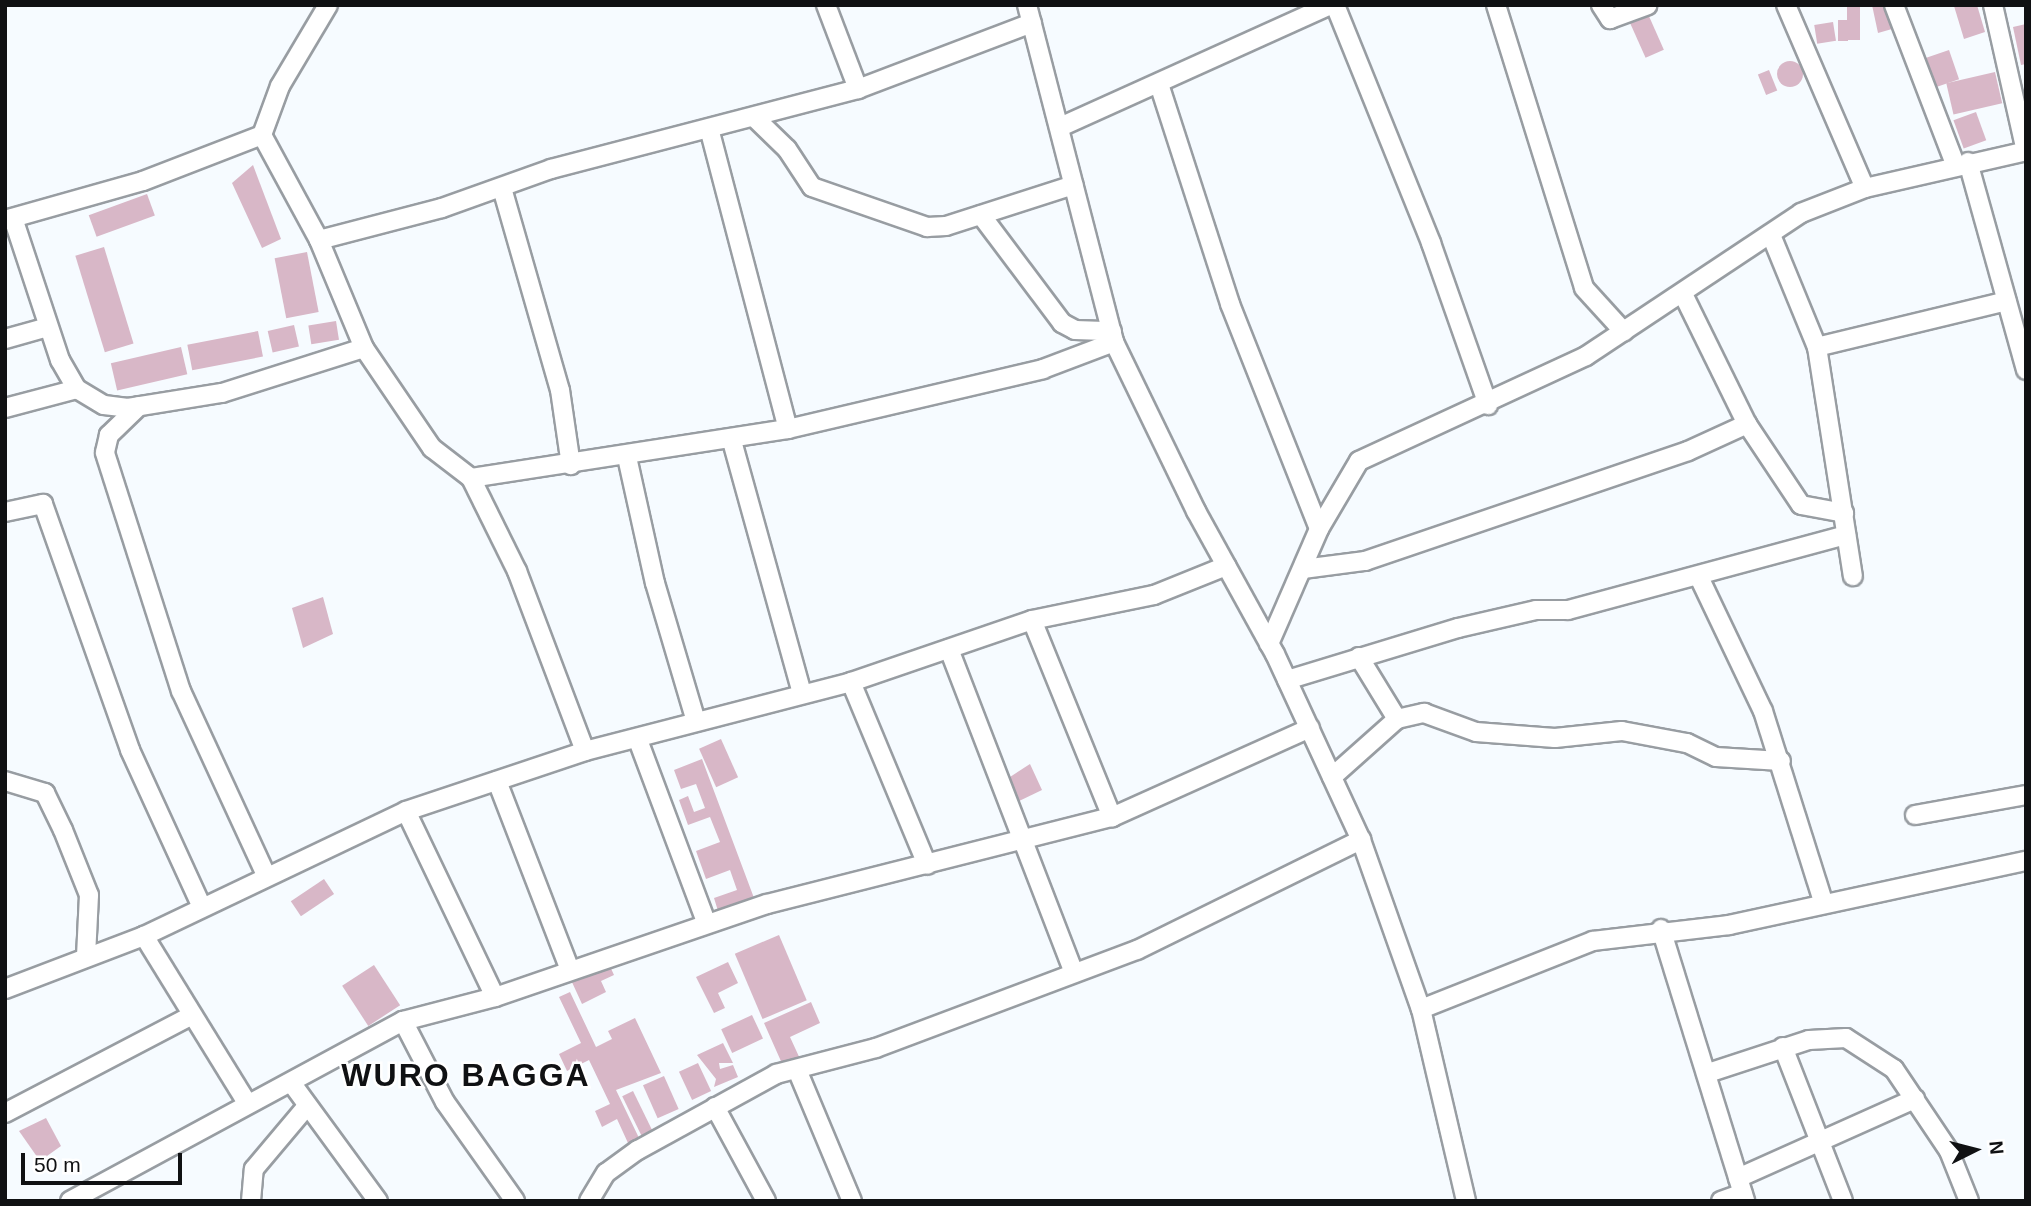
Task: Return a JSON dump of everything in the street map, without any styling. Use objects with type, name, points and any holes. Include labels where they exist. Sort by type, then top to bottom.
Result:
[{"type":"street","points":[[328,5],[280,86],[262,135],[144,181],[9,219],[48,327],[77,389],[104,405],[139,406],[222,393],[364,348]]},
{"type":"street","points":[[827,5],[858,89]]},
{"type":"street","points":[[1027,5],[1113,337],[1226,566],[1287,680],[1361,840],[1421,1009],[1466,1201]]},
{"type":"street","points":[[1060,127],[1160,87],[1333,5],[1432,243],[1488,405]]},
{"type":"street","points":[[1496,5],[1584,288],[1623,332]]},
{"type":"street","points":[[1601,5],[1610,19],[1648,5]]},
{"type":"street","points":[[1786,5],[1865,188]]},
{"type":"street","points":[[1894,5],[1961,163],[2007,301],[2026,370]]},
{"type":"street","points":[[1269,644],[1319,529],[1359,461],[1488,405],[1623,332],[1801,213],[1865,188],[1961,163],[2026,151],[1999,9]]},
{"type":"street","points":[[319,240],[502,188],[551,169],[710,132],[858,89],[1032,23]]},
{"type":"street","points":[[1160,87],[1230,304],[1319,529]]},
{"type":"street","points":[[756,119],[787,149],[812,187],[828,196],[936,228],[1074,185]]},
{"type":"street","points":[[710,132],[788,429]]},
{"type":"street","points":[[262,135],[319,240],[364,348],[432,448],[471,478],[517,571],[585,751]]},
{"type":"street","points":[[502,188],[560,390],[571,465]]},
{"type":"street","points":[[981,215],[1062,323],[1075,330],[1113,337]]},
{"type":"street","points":[[1771,235],[1817,347],[1853,576]]},
{"type":"street","points":[[1683,294],[1747,424],[1801,505],[1844,513]]},
{"type":"street","points":[[1817,347],[2007,301]]},
{"type":"street","points":[[5,339],[48,327]]},
{"type":"street","points":[[1060,363],[1075,330]]},
{"type":"street","points":[[471,478],[732,441],[788,429],[1060,363],[1113,337]]},
{"type":"street","points":[[5,408],[77,389]]},
{"type":"street","points":[[139,406],[109,435],[105,453],[181,691],[264,873]]},
{"type":"street","points":[[1303,569],[1365,561],[1688,451],[1747,424]]},
{"type":"street","points":[[732,441],[801,690]]},
{"type":"street","points":[[627,457],[655,583],[696,721]]},
{"type":"street","points":[[5,512],[43,504],[130,750],[201,905]]},
{"type":"street","points":[[1287,680],[1458,628],[1536,610],[1568,610],[1699,577],[1846,535]]},
{"type":"street","points":[[5,989],[144,936],[264,873],[406,811],[585,751],[638,740],[801,690],[851,682],[1032,620],[1131,601],[1226,566]]},
{"type":"street","points":[[1699,577],[1781,761],[1824,904]]},
{"type":"street","points":[[1032,620],[1112,817]]},
{"type":"street","points":[[948,649],[1019,844],[1074,973]]},
{"type":"street","points":[[1359,657],[1397,719]]},
{"type":"street","points":[[851,682],[926,865]]},
{"type":"street","points":[[1332,777],[1397,719],[1435,714],[1476,732],[1555,738],[1622,732],[1688,743],[1716,757],[1781,761]]},
{"type":"street","points":[[70,1201],[247,1103],[293,1085],[403,1021],[495,997],[569,968],[706,922],[926,865],[1019,844],[1112,817],[1310,728]]},
{"type":"street","points":[[638,740],[706,922]]},
{"type":"street","points":[[5,781],[45,793],[89,895],[86,957]]},
{"type":"street","points":[[497,781],[569,968]]},
{"type":"street","points":[[1915,815],[2026,795]]},
{"type":"street","points":[[406,811],[495,997]]},
{"type":"street","points":[[589,1201],[606,1173],[715,1107],[776,1074],[798,1072],[1177,934],[1361,840]]},
{"type":"street","points":[[1421,1009],[1593,941],[1661,929],[1729,925],[2026,861]]},
{"type":"street","points":[[1661,929],[1742,1191]]},
{"type":"street","points":[[144,936],[189,1017],[247,1103]]},
{"type":"street","points":[[5,1113],[189,1017]]},
{"type":"street","points":[[403,1021],[445,1102],[515,1201]]},
{"type":"street","points":[[1707,1073],[1783,1047],[1846,1038],[1894,1069],[1949,1151],[1969,1201]]},
{"type":"street","points":[[1783,1047],[1843,1201]]},
{"type":"street","points":[[798,1072],[852,1201]]},
{"type":"street","points":[[293,1085],[378,1201]]},
{"type":"street","points":[[1721,1201],[1742,1191],[1819,1142],[1915,1099]]},
{"type":"street","points":[[251,1201],[260,1158],[307,1106]]},
{"type":"street","points":[[715,1107],[766,1201]]},
{"type":"building","points":[[1847,5],[1860,5],[1860,40],[1847,40]]},
{"type":"building","points":[[1872,5],[1886,5],[1892,29],[1878,33]]},
{"type":"building","points":[[1977,5],[1985,32],[1964,39],[1954,6]]},
{"type":"building","points":[[1648,14],[1664,50],[1646,58],[1630,22]]},
{"type":"building","points":[[1838,20],[1848,20],[1848,41],[1838,41]]},
{"type":"building","points":[[1833,22],[1836,41],[1817,44],[1814,25]]},
{"type":"building","points":[[2026,24],[2026,64],[2021,65],[2013,27]]},
{"type":"building","points":[[1949,50],[1959,79],[1936,87],[1926,58]]},
{"type":"building","points":[[1790,61],[1799,65],[1803,74],[1799,83],[1790,87],[1781,83],[1777,74],[1781,65]]},
{"type":"building","points":[[1769,70],[1777,90],[1766,95],[1758,74]]},
{"type":"building","points":[[1995,72],[2002,103],[1953,114],[1946,83]]},
{"type":"building","points":[[1976,112],[1986,140],[1964,148],[1953,120]]},
{"type":"building","points":[[253,165],[281,239],[262,248],[232,183]]},
{"type":"building","points":[[147,194],[155,216],[97,237],[89,215]]},
{"type":"building","points":[[104,247],[134,344],[105,352],[75,256]]},
{"type":"building","points":[[307,252],[319,312],[286,318],[275,258]]},
{"type":"building","points":[[336,321],[339,340],[311,344],[308,325]]},
{"type":"building","points":[[294,325],[299,346],[273,353],[268,331]]},
{"type":"building","points":[[258,331],[263,357],[192,370],[187,345]]},
{"type":"building","points":[[181,347],[187,374],[117,390],[111,363]]},
{"type":"building","points":[[323,597],[333,634],[303,648],[292,608]]},
{"type":"building","points":[[721,739],[738,777],[716,787],[699,749]]},
{"type":"building","points":[[702,759],[754,898],[718,911],[714,898],[737,890],[730,870],[706,879],[696,851],[720,842],[710,817],[688,825],[679,800],[688,796],[694,812],[705,808],[696,784],[681,789],[674,770]]},
{"type":"building","points":[[1030,764],[1042,790],[1015,803],[1010,777]]},
{"type":"building","points":[[324,879],[334,894],[301,916],[291,901]]},
{"type":"building","points":[[779,935],[807,1000],[763,1019],[735,954]]},
{"type":"building","points":[[608,962],[614,975],[601,981],[606,992],[582,1004],[571,980]]},
{"type":"building","points":[[728,962],[738,983],[718,993],[725,1008],[714,1013],[696,977]]},
{"type":"building","points":[[374,965],[400,1005],[368,1026],[342,986]]},
{"type":"building","points":[[570,992],[596,1047],[612,1039],[608,1031],[635,1018],[661,1073],[616,1090],[639,1138],[628,1143],[617,1119],[602,1127],[595,1111],[610,1104],[589,1060],[567,1071],[559,1054],[581,1043],[559,997]]},
{"type":"building","points":[[811,1002],[820,1023],[790,1037],[801,1061],[784,1068],[764,1023]]},
{"type":"building","points":[[752,1015],[763,1039],[732,1053],[721,1029]]},
{"type":"building","points":[[723,1043],[733,1063],[719,1063],[720,1069],[733,1065],[738,1077],[714,1087],[716,1079],[697,1055]]},
{"type":"building","points":[[698,1063],[711,1091],[692,1100],[679,1072]]},
{"type":"building","points":[[664,1076],[679,1109],[658,1118],[643,1085]]},
{"type":"building","points":[[633,1091],[653,1132],[642,1138],[622,1096]]},
{"type":"building","points":[[46,1118],[61,1146],[40,1161],[19,1131]]},
{"type":"district","name":"WURO BAGGA","points":[[466,1075]]}]
